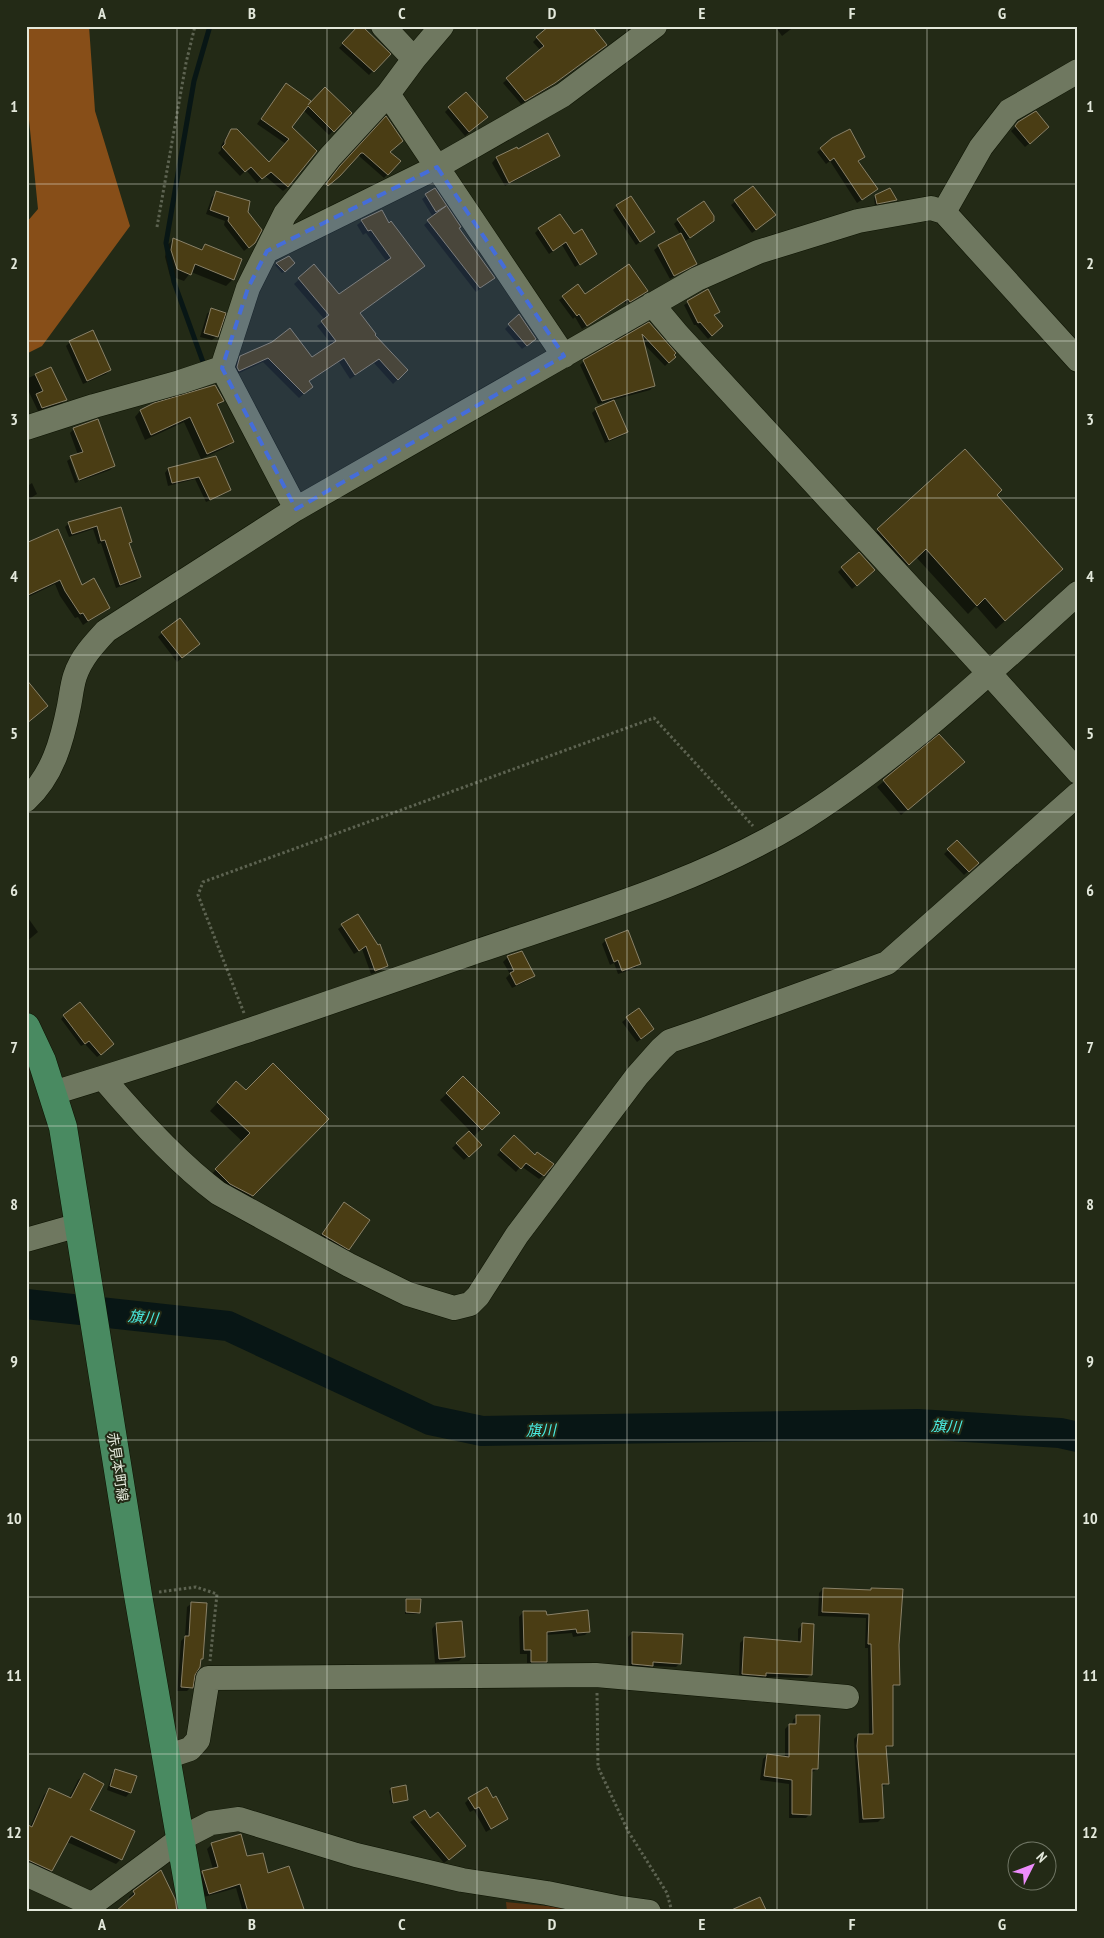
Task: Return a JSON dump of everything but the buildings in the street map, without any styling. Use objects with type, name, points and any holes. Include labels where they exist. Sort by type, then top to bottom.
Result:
[{"type":"main road","name":"赤見本町線","points":[[26,1027],[54,1093],[63,1127],[136,1583],[193,1912]]},
{"type":"street","points":[[383,26],[414,59]]},
{"type":"street","points":[[296,509],[222,368],[248,288],[285,214],[330,157],[388,94],[442,26]]},
{"type":"street","points":[[267,252],[437,167],[563,95],[655,26]]},
{"type":"street","points":[[944,212],[981,146],[1009,111],[1078,71]]},
{"type":"street","points":[[388,94],[564,356]]},
{"type":"street","points":[[26,800],[34,793],[52,767],[63,736],[75,676],[88,651],[106,631],[296,509],[697,279],[767,249],[858,221],[931,208],[944,212],[1078,360]]},
{"type":"street","points":[[652,304],[678,335],[1078,772]]},
{"type":"street","points":[[26,428],[222,368]]},
{"type":"street","points":[[54,1093],[250,1029],[613,905],[686,877],[744,851],[794,824],[883,763],[989,673],[1078,592]]},
{"type":"street","points":[[103,1078],[128,1107],[200,1179],[218,1193],[349,1265],[408,1294],[454,1308],[470,1304],[478,1296],[517,1235],[637,1076],[670,1041],[887,963],[1078,794]]},
{"type":"street","points":[[26,1240],[80,1234]]},
{"type":"street","points":[[166,1757],[190,1749],[198,1740],[208,1678],[596,1675],[847,1697]]},
{"type":"street","points":[[26,1874],[87,1908],[180,1839],[210,1822],[239,1819],[356,1855],[462,1880],[650,1912]]},
{"type":"path","points":[[157,227],[186,63],[195,26]]},
{"type":"path","points":[[250,1029],[198,895],[203,882],[654,718],[766,840]]},
{"type":"path","points":[[136,1583],[196,1586],[216,1594],[208,1678]]},
{"type":"path","points":[[596,1675],[598,1767],[628,1832],[666,1893],[672,1912]]},
{"type":"highlighted area","points":[[437,167],[564,356],[296,509],[222,368],[248,288],[267,251]]},
{"type":"shaded area","points":[[26,26],[89,26],[95,111],[130,226],[42,346],[26,354],[26,223],[38,209],[26,90]]},
{"type":"shaded area","points":[[506,1902],[609,1912],[507,1912]]},
{"type":"waterway","points":[[203,362],[174,282],[166,243],[194,81],[210,26]]},
{"type":"waterway","name":"旗川","points":[[26,1304],[228,1326],[430,1420],[482,1431],[918,1424],[1060,1433],[1078,1437]]}]
